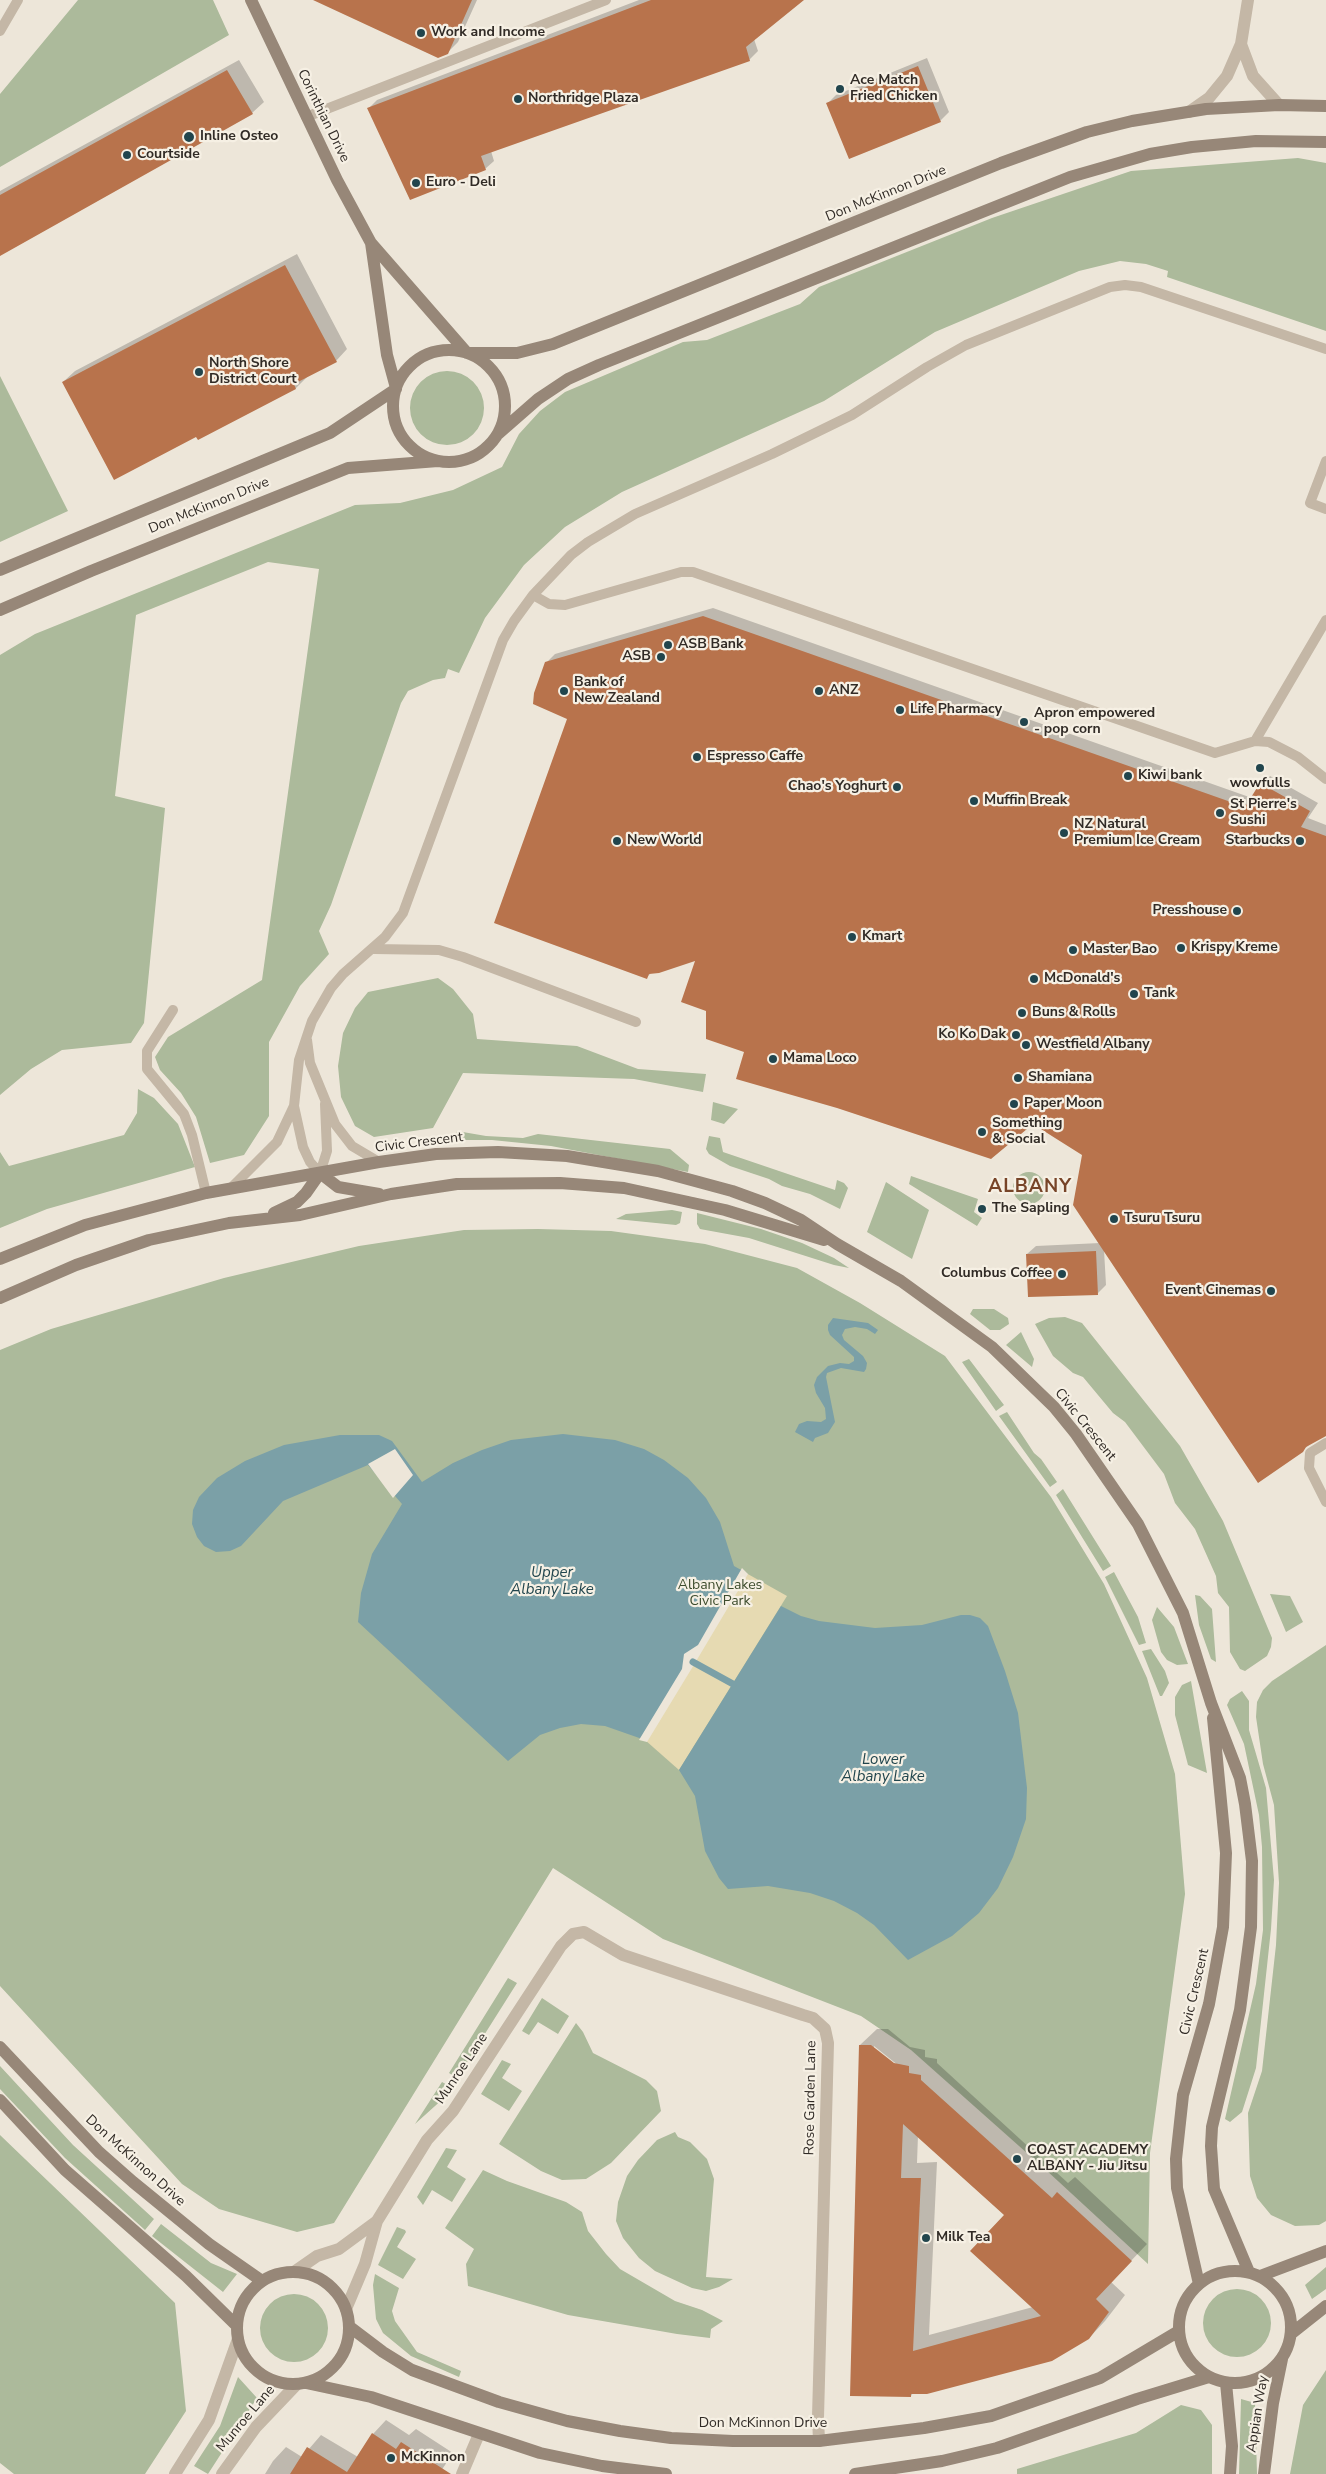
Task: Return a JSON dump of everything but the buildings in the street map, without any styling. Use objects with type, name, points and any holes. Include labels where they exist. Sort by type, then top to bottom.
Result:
[{"type":"main road","name":"Corinthian Drive","points":[[251,0],[306,117],[371,243],[467,353]]},
{"type":"main road","name":"Don McKinnon Drive","points":[[467,353],[517,352],[553,344],[1044,147],[1114,126],[1189,112],[1279,105],[1326,106]]},
{"type":"main road","points":[[498,434],[503,424],[505,402],[500,381],[486,364],[467,353],[448,350],[420,358],[406,371],[396,389],[394,412],[401,434],[416,451],[438,461],[461,461],[473,457],[487,447],[498,434],[538,399],[568,379],[1070,177],[1150,154],[1192,147],[1256,141],[1326,142]]},
{"type":"main road","name":"Corinthian Drive","points":[[371,243],[387,355],[396,389]]},
{"type":"main road","name":"Don McKinnon Drive","points":[[0,570],[330,433],[396,389]]},
{"type":"main road","name":"Don McKinnon Drive","points":[[0,610],[91,571],[348,468],[438,461]]},
{"type":"main road","name":"Civic Crescent","points":[[0,1259],[85,1225],[206,1193],[379,1162],[466,1151],[528,1153],[596,1159],[668,1173],[740,1194],[765,1203],[801,1220],[837,1244],[901,1281],[992,1347],[1054,1407],[1076,1434],[1122,1500],[1158,1560],[1183,1613],[1211,1704],[1240,1778],[1252,1862],[1251,1927],[1248,1964],[1240,2010],[1212,2127],[1211,2146],[1214,2189],[1254,2274]]},
{"type":"main road","points":[[260,1218],[297,1202],[320,1173],[338,1187],[368,1193],[391,1194]]},
{"type":"main road","name":"Civic Crescent","points":[[0,1298],[76,1265],[149,1240],[260,1218],[300,1215],[391,1194],[457,1184],[560,1183],[624,1188],[725,1210],[837,1244]]},
{"type":"main road","name":"Civic Crescent","points":[[1199,2284],[1177,2188],[1176,2159],[1183,2095],[1209,2004],[1223,1926],[1226,1890],[1224,1819],[1211,1704]]},
{"type":"main road","name":"Don McKinnon Drive","points":[[0,2047],[99,2152],[209,2244],[262,2281]]},
{"type":"main road","points":[[0,2100],[65,2170],[186,2276],[237,2332]]},
{"type":"main road","points":[[1254,2274],[1274,2286],[1285,2300],[1291,2316],[1292,2333],[1289,2346],[1282,2359],[1272,2371],[1258,2379],[1242,2383],[1226,2383],[1209,2377],[1197,2369],[1188,2358],[1179,2331],[1180,2314],[1187,2298],[1199,2284],[1222,2272],[1254,2274],[1326,2251]]},
{"type":"main road","points":[[301,2384],[321,2378],[333,2369],[342,2356],[348,2342],[350,2326],[346,2309],[338,2294],[326,2282],[311,2275],[294,2272],[278,2274],[262,2281],[249,2293],[240,2309],[237,2332],[242,2354],[252,2367],[272,2380],[371,2397],[479,2434],[549,2455],[602,2466],[666,2474]]},
{"type":"main road","points":[[1292,2333],[1326,2306]]},
{"type":"main road","name":"Don McKinnon Drive","points":[[350,2326],[383,2352],[412,2370],[499,2402],[567,2421],[671,2438],[733,2441],[819,2441],[924,2428],[991,2416],[1100,2378],[1179,2331]]},
{"type":"main road","name":"Appian Way","points":[[1264,2474],[1273,2403],[1282,2359]]},
{"type":"main road","points":[[855,2474],[942,2461],[997,2448],[1137,2399],[1209,2377]]},
{"type":"main road","name":"Appian Way","points":[[1226,2383],[1232,2446],[1230,2474]]},
{"type":"street","points":[[1189,112],[1219,88],[1233,65],[1241,44],[1248,0]]},
{"type":"street","points":[[1241,44],[1253,76],[1279,105]]},
{"type":"street","name":"Rose Garden Lane","points":[[573,1934],[584,1932],[623,1955],[803,2015],[821,2024],[825,2029],[828,2043],[817,2427],[819,2441]]},
{"type":"street","name":"Munroe Lane","points":[[346,2309],[366,2264],[377,2221],[427,2140],[453,2111],[561,1946],[573,1934]]},
{"type":"street","name":"Munroe Lane","points":[[294,2272],[317,2256],[339,2249],[377,2221]]},
{"type":"street","name":"Munroe Lane","points":[[175,2474],[209,2420],[237,2332]]},
{"type":"street","name":"Munroe Lane","points":[[222,2474],[256,2427],[301,2384]]},
{"type":"street","points":[[462,2474],[479,2434]]},
{"type":"lane","points":[[0,31],[18,0]]},
{"type":"lane","points":[[306,117],[606,0]]},
{"type":"lane","points":[[320,1173],[310,1162],[303,1147],[294,1106],[296,1075],[306,1036],[320,1004],[331,988],[343,974],[374,949],[404,913],[503,640],[533,595],[571,555],[594,538],[628,518],[844,419],[966,345],[1110,287],[1125,285],[1141,287],[1326,349]]},
{"type":"lane","points":[[1326,460],[1310,503],[1326,509]]},
{"type":"lane","points":[[533,595],[549,604],[565,605],[681,572],[693,572],[1208,751],[1216,753],[1256,741],[1269,742],[1298,757],[1326,779]]},
{"type":"lane","points":[[1256,741],[1326,620]]},
{"type":"lane","points":[[374,949],[439,950],[463,956],[636,1022]]},
{"type":"lane","points":[[173,1010],[147,1051],[147,1069],[184,1114],[192,1135],[206,1193]]},
{"type":"lane","points":[[306,1036],[310,1063],[325,1104],[341,1135],[362,1154],[379,1162]]},
{"type":"lane","points":[[320,1173],[327,1151],[325,1104]]},
{"type":"lane","points":[[230,1189],[277,1142],[294,1106]]},
{"type":"lane","points":[[1326,1443],[1310,1453],[1309,1468],[1326,1502]]},
{"type":"green space","points":[[78,0],[213,0],[229,35],[0,167],[0,94]]},
{"type":"green space","points":[[1298,158],[1326,163],[1326,331],[1167,277],[1168,271],[1146,264],[1120,261],[1079,271],[935,332],[824,401],[622,492],[565,527],[524,565],[485,618],[459,673],[448,669],[445,678],[433,680],[408,691],[401,703],[331,905],[319,931],[329,954],[300,986],[269,1042],[269,1116],[244,1155],[210,1163],[196,1117],[181,1093],[160,1070],[155,1057],[168,1037],[262,980],[319,569],[268,562],[136,615],[115,796],[165,808],[144,1023],[131,1043],[62,1050],[31,1069],[0,1095],[0,655],[35,634],[355,505],[400,503],[453,490],[502,467],[519,434],[540,411],[565,392],[683,342],[707,340],[800,304],[819,287],[992,218],[1131,171]]},
{"type":"green space","points":[[447,371],[461,374],[473,382],[481,394],[484,408],[481,422],[473,434],[461,442],[447,445],[433,442],[421,434],[413,422],[410,408],[413,394],[421,382],[433,374]]},
{"type":"green space","points":[[0,376],[68,511],[0,542]]},
{"type":"green space","points":[[438,978],[453,989],[473,1014],[477,1039],[577,1046],[638,1069],[706,1074],[703,1092],[634,1079],[463,1073],[433,1128],[374,1137],[355,1126],[341,1097],[338,1066],[343,1033],[355,1008],[368,992]]},
{"type":"green space","points":[[138,1089],[154,1098],[178,1124],[195,1167],[47,1209],[0,1228],[0,1152],[9,1166],[124,1135],[137,1113]]},
{"type":"green space","points":[[713,1102],[738,1109],[724,1124],[711,1120]]},
{"type":"green space","points":[[457,1131],[486,1136],[523,1138],[538,1134],[670,1149],[689,1165],[688,1172],[551,1146],[492,1140],[454,1140]]},
{"type":"green space","points":[[709,1136],[720,1138],[723,1152],[835,1190],[837,1180],[844,1183],[848,1188],[840,1209],[810,1194],[782,1186],[769,1179],[730,1166],[709,1154],[706,1149]]},
{"type":"green space","points":[[1029,1172],[1035,1173],[1040,1177],[1044,1182],[1044,1194],[1040,1199],[1035,1203],[1029,1204],[1023,1203],[1018,1199],[1014,1194],[1013,1188],[1014,1182],[1018,1177],[1023,1173]]},
{"type":"green space","points":[[911,1176],[978,1199],[974,1212],[982,1218],[977,1226],[909,1184]]},
{"type":"green space","points":[[886,1182],[929,1210],[912,1259],[867,1232]]},
{"type":"green space","points":[[672,1210],[682,1212],[680,1223],[676,1225],[616,1219],[626,1214]]},
{"type":"green space","points":[[697,1213],[761,1229],[802,1243],[834,1258],[849,1268],[749,1238],[700,1229],[697,1224]]},
{"type":"green space","name":"Albany Lakes Civic Park","points":[[538,1229],[611,1231],[705,1244],[797,1268],[860,1303],[945,1356],[1051,1497],[1104,1584],[1147,1678],[1175,1774],[1185,1894],[1150,2153],[1148,2264],[911,2050],[861,2016],[663,1939],[553,1868],[334,2223],[297,2232],[219,2209],[182,2184],[0,1986],[0,1350],[51,1329],[224,1278],[359,1246],[464,1230]]},
{"type":"green space","points":[[973,1309],[994,1309],[1008,1318],[1009,1324],[1000,1330],[990,1330],[970,1314]]},
{"type":"green space","points":[[1065,1317],[1082,1323],[1180,1446],[1223,1521],[1272,1638],[1267,1656],[1245,1671],[1240,1669],[1230,1652],[1229,1607],[1218,1593],[1216,1576],[1195,1529],[1175,1503],[1164,1474],[1125,1422],[1113,1413],[1083,1377],[1073,1373],[1053,1356],[1035,1324],[1049,1318]]},
{"type":"green space","points":[[1021,1332],[1034,1359],[1032,1367],[1006,1345]]},
{"type":"green space","points":[[969,1359],[1004,1405],[996,1411],[962,1362]]},
{"type":"green space","points":[[1007,1412],[1034,1453],[1041,1459],[1057,1482],[1050,1487],[999,1416]]},
{"type":"green space","points":[[1063,1489],[1111,1566],[1103,1571],[1056,1495]]},
{"type":"green space","points":[[1114,1572],[1138,1617],[1146,1643],[1139,1645],[1105,1577]]},
{"type":"green space","points":[[1270,1594],[1290,1596],[1303,1622],[1286,1632]]},
{"type":"green space","points":[[1195,1595],[1200,1596],[1212,1609],[1216,1662],[1211,1659],[1199,1625]]},
{"type":"green space","points":[[1157,1607],[1174,1627],[1188,1664],[1177,1665],[1167,1660],[1161,1652],[1152,1620]]},
{"type":"green space","points":[[1326,1645],[1326,2221],[1319,2225],[1295,2226],[1271,2215],[1257,2198],[1250,2176],[1248,2113],[1262,2071],[1276,1945],[1279,1883],[1274,1805],[1263,1764],[1256,1717],[1257,1702],[1263,1690],[1272,1681]]},
{"type":"green space","points":[[1151,1649],[1165,1671],[1169,1683],[1162,1696],[1160,1696],[1142,1651]]},
{"type":"green space","points":[[1191,1681],[1207,1773],[1188,1765],[1175,1715],[1175,1697],[1182,1685]]},
{"type":"green space","points":[[1242,1691],[1249,1701],[1249,1730],[1266,1788],[1274,1880],[1271,1929],[1256,2068],[1242,2112],[1230,2122],[1225,2119],[1256,1984],[1263,1930],[1262,1847],[1259,1815],[1244,1744],[1227,1705],[1230,1699]]},
{"type":"green space","points":[[508,1978],[517,1983],[457,2078],[449,2073]]},
{"type":"green space","points":[[542,1998],[569,2016],[558,2034],[538,2022],[529,2035],[522,2031]]},
{"type":"green space","points":[[576,2023],[583,2032],[593,2053],[646,2080],[657,2091],[661,2111],[611,2163],[586,2179],[562,2180],[541,2171],[499,2144]]},
{"type":"green space","points":[[502,2060],[511,2064],[502,2078],[522,2091],[509,2111],[481,2094]]},
{"type":"green space","points":[[0,2066],[73,2145],[154,2219],[145,2230],[65,2158],[0,2089]]},
{"type":"green space","points":[[442,2082],[451,2087],[445,2097],[415,2124]]},
{"type":"green space","points":[[675,2132],[678,2137],[690,2142],[707,2159],[714,2179],[706,2277],[733,2279],[719,2287],[706,2291],[692,2288],[655,2271],[639,2258],[623,2238],[616,2221],[618,2202],[627,2176],[638,2160],[657,2140]]},
{"type":"green space","points":[[0,2135],[175,2303],[186,2411],[145,2474],[14,2474],[0,2463]]},
{"type":"green space","points":[[446,2148],[457,2150],[447,2167],[466,2179],[452,2202],[432,2190],[423,2205],[417,2197]]},
{"type":"green space","points":[[483,2170],[507,2181],[566,2202],[582,2212],[588,2231],[620,2269],[675,2301],[702,2310],[723,2321],[711,2329],[710,2338],[677,2334],[568,2315],[468,2286],[466,2264],[474,2249],[445,2228]]},
{"type":"green space","points":[[161,2224],[211,2263],[237,2274],[223,2292],[152,2236]]},
{"type":"green space","points":[[397,2227],[406,2232],[397,2247],[416,2259],[403,2279],[378,2265]]},
{"type":"green space","points":[[1326,2267],[1326,2289],[1312,2299],[1305,2285]]},
{"type":"green space","points":[[375,2274],[399,2288],[392,2311],[395,2321],[417,2352],[461,2371],[459,2377],[411,2356],[383,2333],[376,2319],[373,2285]]},
{"type":"green space","points":[[1237,2289],[1250,2291],[1261,2299],[1269,2310],[1271,2323],[1269,2336],[1261,2347],[1250,2355],[1237,2357],[1224,2355],[1213,2347],[1205,2336],[1203,2323],[1205,2310],[1213,2299],[1224,2291]]},
{"type":"green space","points":[[294,2294],[307,2297],[318,2304],[325,2315],[328,2328],[325,2341],[318,2352],[307,2359],[294,2362],[281,2359],[270,2352],[263,2341],[260,2328],[263,2315],[270,2304],[281,2297]]},
{"type":"green space","points":[[1326,2370],[1326,2474],[1290,2474],[1303,2405]]},
{"type":"green space","points":[[238,2377],[257,2398],[208,2474],[194,2466],[220,2426]]},
{"type":"green space","points":[[1241,2399],[1255,2403],[1257,2474],[1239,2474]]},
{"type":"green space","points":[[1181,2405],[1201,2410],[1212,2425],[1212,2474],[1017,2474],[1017,2469],[1136,2433]]},
{"type":"sand","points":[[746,1573],[787,1596],[679,1770],[645,1740]]},
{"type":"water","points":[[833,1318],[868,1323],[878,1330],[875,1334],[867,1329],[855,1327],[845,1329],[842,1335],[844,1340],[863,1356],[867,1363],[866,1369],[864,1372],[841,1368],[827,1373],[826,1377],[835,1422],[828,1433],[815,1438],[813,1442],[795,1432],[799,1424],[807,1421],[821,1422],[826,1419],[825,1408],[816,1393],[814,1385],[817,1377],[828,1366],[840,1363],[849,1364],[854,1361],[854,1357],[830,1335],[828,1325]]},
{"type":"water","name":"Upper Albany Lake","points":[[563,1434],[615,1440],[644,1449],[664,1460],[688,1478],[706,1498],[720,1522],[734,1566],[743,1571],[645,1740],[605,1726],[581,1724],[560,1728],[540,1735],[508,1761],[358,1622],[361,1593],[372,1554],[402,1504],[368,1465],[283,1501],[241,1546],[230,1551],[216,1552],[204,1546],[197,1537],[192,1524],[193,1510],[199,1497],[217,1478],[245,1461],[284,1445],[340,1435],[379,1435],[392,1441],[422,1482],[453,1463],[511,1440]]},
{"type":"water","name":"Lower Albany Lake","points":[[781,1606],[801,1616],[819,1621],[875,1628],[922,1625],[961,1615],[970,1615],[980,1618],[988,1626],[1005,1671],[1018,1713],[1027,1788],[1026,1819],[1013,1857],[998,1888],[979,1913],[952,1936],[908,1960],[874,1925],[857,1913],[834,1901],[810,1893],[768,1886],[728,1889],[719,1878],[705,1851],[695,1796],[679,1770]]},
{"type":"pier","points":[[395,1449],[413,1475],[393,1498],[368,1464]]},
{"type":"pier","points":[[742,1568],[748,1574],[695,1663],[647,1742],[639,1740],[682,1669],[684,1654],[698,1645]]},
{"type":"waterway","points":[[693,1662],[733,1684]]},
{"type":"place","name":"Work and Income","points":[[421,33]]},
{"type":"place","name":"Ace Match Fried Chicken","points":[[840,89]]},
{"type":"place","name":"Northridge Plaza","points":[[518,99]]},
{"type":"place","name":"Inline Osteo","points":[[189,137]]},
{"type":"place","name":"Courtside","points":[[127,155]]},
{"type":"place","name":"Euro - Deli","points":[[416,183]]},
{"type":"place","name":"North Shore District Court","points":[[199,372]]},
{"type":"place","name":"ASB Bank","points":[[668,645]]},
{"type":"place","name":"ASB","points":[[661,657]]},
{"type":"place","name":"Bank of New Zealand","points":[[564,691]]},
{"type":"place","name":"ANZ","points":[[819,691]]},
{"type":"place","name":"Life Pharmacy","points":[[900,710]]},
{"type":"place","name":"Apron empowered - pop corn","points":[[1024,722]]},
{"type":"place","name":"Espresso Caffe","points":[[697,757]]},
{"type":"place","name":"wowfulls","points":[[1260,768]]},
{"type":"place","name":"Kiwi bank","points":[[1128,776]]},
{"type":"place","name":"Chao's Yoghurt","points":[[897,787]]},
{"type":"place","name":"Muffin Break","points":[[974,801]]},
{"type":"place","name":"St Pierre's Sushi","points":[[1220,813]]},
{"type":"place","name":"NZ Natural Premium Ice Cream","points":[[1064,833]]},
{"type":"place","name":"New World","points":[[617,841]]},
{"type":"place","name":"Starbucks","points":[[1300,841]]},
{"type":"place","name":"Presshouse","points":[[1237,911]]},
{"type":"place","name":"Kmart","points":[[852,937]]},
{"type":"place","name":"Krispy Kreme","points":[[1181,948]]},
{"type":"place","name":"Master Bao","points":[[1073,950]]},
{"type":"place","name":"McDonald's","points":[[1034,979]]},
{"type":"place","name":"Tank","points":[[1134,994]]},
{"type":"place","name":"Buns & Rolls","points":[[1022,1013]]},
{"type":"place","name":"Ko Ko Dak","points":[[1016,1035]]},
{"type":"place","name":"Westfield Albany","points":[[1026,1045]]},
{"type":"place","name":"Mama Loco","points":[[773,1059]]},
{"type":"place","name":"Shamiana","points":[[1018,1078]]},
{"type":"place","name":"Paper Moon","points":[[1014,1104]]},
{"type":"place","name":"Something & Social","points":[[982,1132]]},
{"type":"place","name":"The Sapling","points":[[982,1209]]},
{"type":"place","name":"Tsuru Tsuru","points":[[1114,1219]]},
{"type":"place","name":"Columbus Coffee","points":[[1062,1274]]},
{"type":"place","name":"Event Cinemas","points":[[1271,1291]]},
{"type":"place","name":"COAST ACADEMY ALBANY - Jiu Jitsu","points":[[1017,2159]]},
{"type":"place","name":"Milk Tea","points":[[926,2238]]},
{"type":"place","name":"McKinnon","points":[[391,2458]]},
{"type":"district","name":"ALBANY","points":[[1030,1187]]}]
